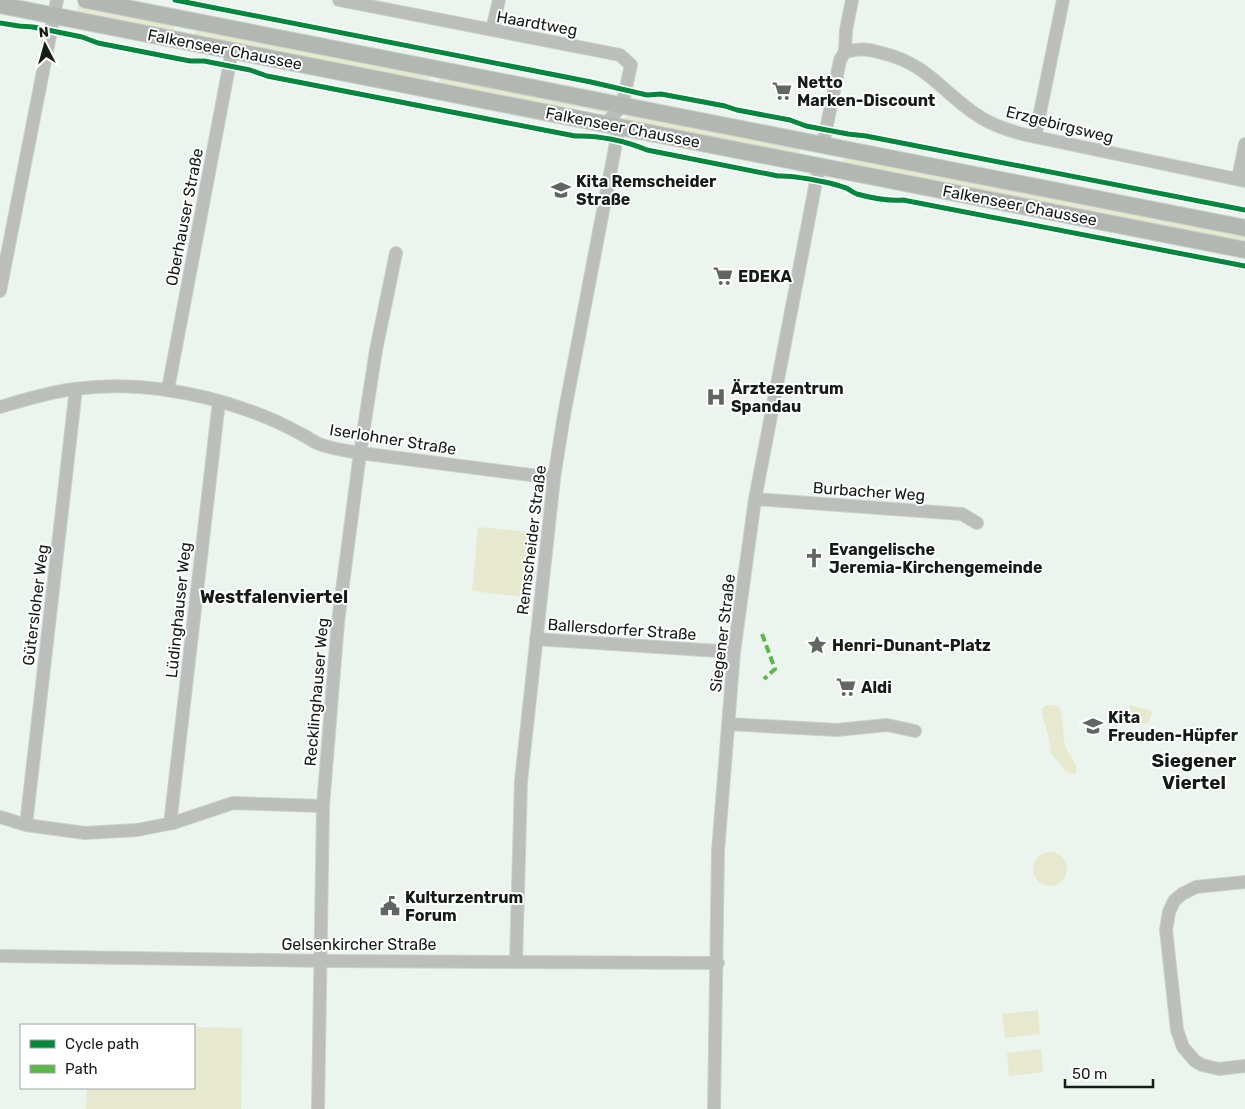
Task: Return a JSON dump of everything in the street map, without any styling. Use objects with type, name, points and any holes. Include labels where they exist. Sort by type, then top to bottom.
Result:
[{"type":"main road","name":"Falkenseer Chaussee","points":[[86,0],[1245,228]]},
{"type":"main road","name":"Falkenseer Chaussee","points":[[0,5],[55,8],[232,51],[1245,250]]},
{"type":"main road","points":[[819,166],[823,145]]},
{"type":"street","name":"Haardtweg","points":[[339,0],[620,55],[631,65],[622,106]]},
{"type":"street","points":[[492,30],[499,0]]},
{"type":"street","points":[[823,145],[840,60],[845,52],[846,30],[852,0]]},
{"type":"street","points":[[1035,137],[1063,0]]},
{"type":"street","points":[[0,291],[55,8]]},
{"type":"street","name":"Erzgebirgsweg","points":[[845,52],[857,48],[896,56],[915,65],[980,117],[1002,128],[1035,137],[1242,180]]},
{"type":"street","name":"Oberhauser Straße","points":[[168,389],[232,51]]},
{"type":"street","points":[[612,125],[622,106]]},
{"type":"street","name":"Remscheider Straße","points":[[516,961],[521,782],[554,478],[612,125]]},
{"type":"street","points":[[1242,180],[1245,144]]},
{"type":"street","name":"Siegener Straße","points":[[714,1109],[718,963],[718,852],[734,652],[755,499],[819,166]]},
{"type":"street","name":"Recklinghauser Weg","points":[[318,1109],[323,806],[338,622],[360,453],[376,350],[396,253]]},
{"type":"street","name":"Iserlohner Straße","points":[[0,407],[74,388],[108,386],[168,389],[219,400],[270,418],[317,443],[331,448],[554,478]]},
{"type":"street","name":"Gütersloher Weg","points":[[26,825],[75,397],[74,388]]},
{"type":"street","name":"Lüdinghauser Weg","points":[[173,823],[171,816],[219,400]]},
{"type":"street","name":"Burbacher Weg","points":[[755,499],[962,514],[977,523]]},
{"type":"street","name":"Ballersdorfer Straße","points":[[536,639],[734,652]]},
{"type":"street","points":[[728,724],[837,730],[887,725],[915,731]]},
{"type":"street","points":[[0,817],[26,825],[85,832],[137,830],[173,823],[233,804],[323,806]]},
{"type":"street","points":[[1245,882],[1196,887],[1182,894],[1174,901],[1169,912],[1166,930],[1177,1030],[1183,1047],[1195,1061],[1202,1065],[1219,1069],[1245,1066]]},
{"type":"street","name":"Gelsenkircher Straße","points":[[0,956],[718,963]]},
{"type":"green space","points":[[78,5],[173,23],[175,26],[173,32],[76,14]]},
{"type":"green space","points":[[195,30],[431,74],[429,83],[194,35]]},
{"type":"green space","points":[[440,76],[608,111],[604,113],[577,107],[532,103],[438,85]]},
{"type":"green space","points":[[630,114],[801,148],[799,155],[622,120]]},
{"type":"green space","points":[[844,156],[1245,235],[1245,243],[842,164]]},
{"type":"green space","points":[[478,527],[530,532],[523,597],[472,591]]},
{"type":"green space","points":[[1046,705],[1060,708],[1065,744],[1076,765],[1076,773],[1066,772],[1051,753],[1041,709]]},
{"type":"green space","points":[[1129,705],[1153,711],[1148,723],[1135,724]]},
{"type":"green space","points":[[1050,852],[1057,853],[1062,857],[1066,862],[1066,876],[1062,881],[1057,885],[1050,886],[1043,885],[1038,881],[1034,876],[1033,869],[1034,862],[1038,857],[1043,853]]},
{"type":"green space","points":[[1038,1010],[1040,1034],[1005,1038],[1002,1014]]},
{"type":"green space","points":[[195,1027],[242,1028],[241,1109],[86,1109],[87,1089],[195,1089]]},
{"type":"green space","points":[[1041,1049],[1043,1072],[1009,1076],[1007,1053]]},
{"type":"marked path","points":[[762,634],[775,669],[764,679]]},
{"type":"cycle path","points":[[175,0],[591,82],[647,95],[661,94],[725,106],[790,120],[806,126],[1245,210]]},
{"type":"cycle path","points":[[0,23],[33,27],[82,37],[98,43],[190,61],[204,61],[250,70],[267,76],[575,136],[612,139],[647,150],[778,176],[829,183],[857,194],[874,198],[903,200],[1245,266]]},
{"type":"place","name":"Netto Marken-Discount","points":[[782,91]]},
{"type":"place","name":"Kita Remscheider Straße","points":[[561,190]]},
{"type":"place","name":"EDEKA","points":[[723,276]]},
{"type":"place","name":"Ärztezentrum Spandau","points":[[716,397]]},
{"type":"place","name":"Evangelische Jeremia-Kirchengemeinde","points":[[814,558]]},
{"type":"place","name":"Henri-Dunant-Platz","points":[[817,645]]},
{"type":"place","name":"Aldi","points":[[846,687]]},
{"type":"place","name":"Kita Freuden-Hüpfer","points":[[1093,726]]},
{"type":"place","name":"Kulturzentrum Forum","points":[[390,906]]},
{"type":"district","name":"Westfalenviertel","points":[[274,597]]},
{"type":"district","name":"Siegener Viertel","points":[[1194,771]]}]
